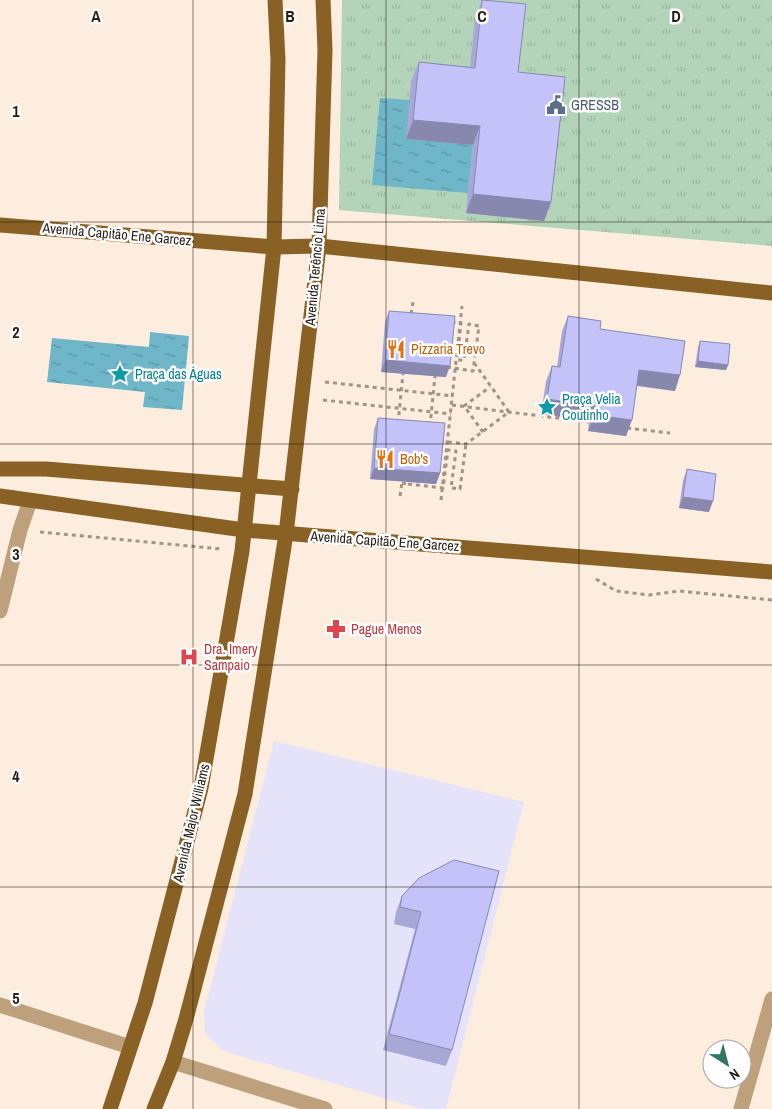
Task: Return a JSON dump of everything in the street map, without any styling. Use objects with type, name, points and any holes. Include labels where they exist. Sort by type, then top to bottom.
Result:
[{"type":"main road","points":[[244,530],[274,247],[278,60],[275,0]]},
{"type":"main road","name":"Avenida Terêncio Lima","points":[[286,534],[319,246],[326,50],[323,0]]},
{"type":"main road","name":"Avenida Capitão Ene Garcez","points":[[0,225],[274,247],[319,246],[772,293]]},
{"type":"main road","points":[[0,469],[46,469],[292,489]]},
{"type":"main road","name":"Avenida Capitão Ene Garcez","points":[[0,496],[244,530],[772,572]]},
{"type":"main road","name":"Avenida Major Williams","points":[[110,1109],[145,1003],[201,788],[244,530]]},
{"type":"main road","points":[[154,1109],[172,1062],[245,794],[286,534]]},
{"type":"street","points":[[0,611],[20,530],[30,501]]},
{"type":"street","points":[[741,1109],[772,999]]},
{"type":"street","points":[[0,1005],[130,1047]]},
{"type":"street","points":[[172,1062],[326,1109]]},
{"type":"path","points":[[411,317],[412,302]]},
{"type":"path","points":[[442,500],[462,306]]},
{"type":"path","points":[[445,321],[461,323],[457,360],[464,360],[469,324],[479,326],[473,371],[447,368]]},
{"type":"path","points":[[440,441],[466,444],[509,412],[474,364]]},
{"type":"path","points":[[397,431],[403,374]]},
{"type":"path","points":[[429,434],[435,376]]},
{"type":"path","points":[[325,382],[453,396]]},
{"type":"path","points":[[482,432],[464,406],[490,386]]},
{"type":"path","points":[[323,400],[451,414]]},
{"type":"path","points":[[452,405],[589,422]]},
{"type":"path","points":[[628,428],[670,433]]},
{"type":"path","points":[[400,496],[402,482],[444,488],[448,450],[456,451],[452,488],[460,489],[466,444]]},
{"type":"shaded area","points":[[274,741],[524,802],[446,1109],[421,1109],[223,1051],[205,1034],[204,1012]]},
{"type":"green space","name":"GRESSB","points":[[342,0],[772,0],[772,246],[339,210]]},
{"type":"water","points":[[380,98],[410,100],[473,145],[468,193],[372,185]]},
{"type":"water","points":[[150,332],[189,336],[182,410],[143,407],[145,392],[47,382],[52,338],[149,347]]},
{"type":"building","points":[[482,0],[526,4],[518,72],[565,77],[551,202],[473,194],[480,126],[413,120],[419,62],[475,68]]},
{"type":"building","points":[[389,311],[455,316],[450,366],[385,360]]},
{"type":"building","points":[[568,316],[601,321],[600,329],[685,341],[680,375],[639,370],[632,420],[594,415],[595,406],[547,399],[552,366],[560,367]]},
{"type":"building","points":[[700,341],[730,344],[728,365],[698,361]]},
{"type":"building","points":[[378,418],[445,423],[440,473],[374,468]]},
{"type":"building","points":[[687,469],[716,474],[713,501],[683,497]]},
{"type":"building","points":[[454,860],[499,871],[452,1050],[389,1034],[421,912],[400,907],[402,896],[419,878]]},
{"type":"place","name":"GRESSB","points":[[556,105]]},
{"type":"place","name":"Pizzaria Trevo","points":[[396,349]]},
{"type":"place","name":"Praça das Águas","points":[[120,374]]},
{"type":"place","name":"Praça Velia Coutinho","points":[[547,407]]},
{"type":"place","name":"Bob's","points":[[385,459]]},
{"type":"place","name":"Pague Menos","points":[[336,629]]},
{"type":"place","name":"Dra. Imery Sampaio","points":[[189,657]]}]
